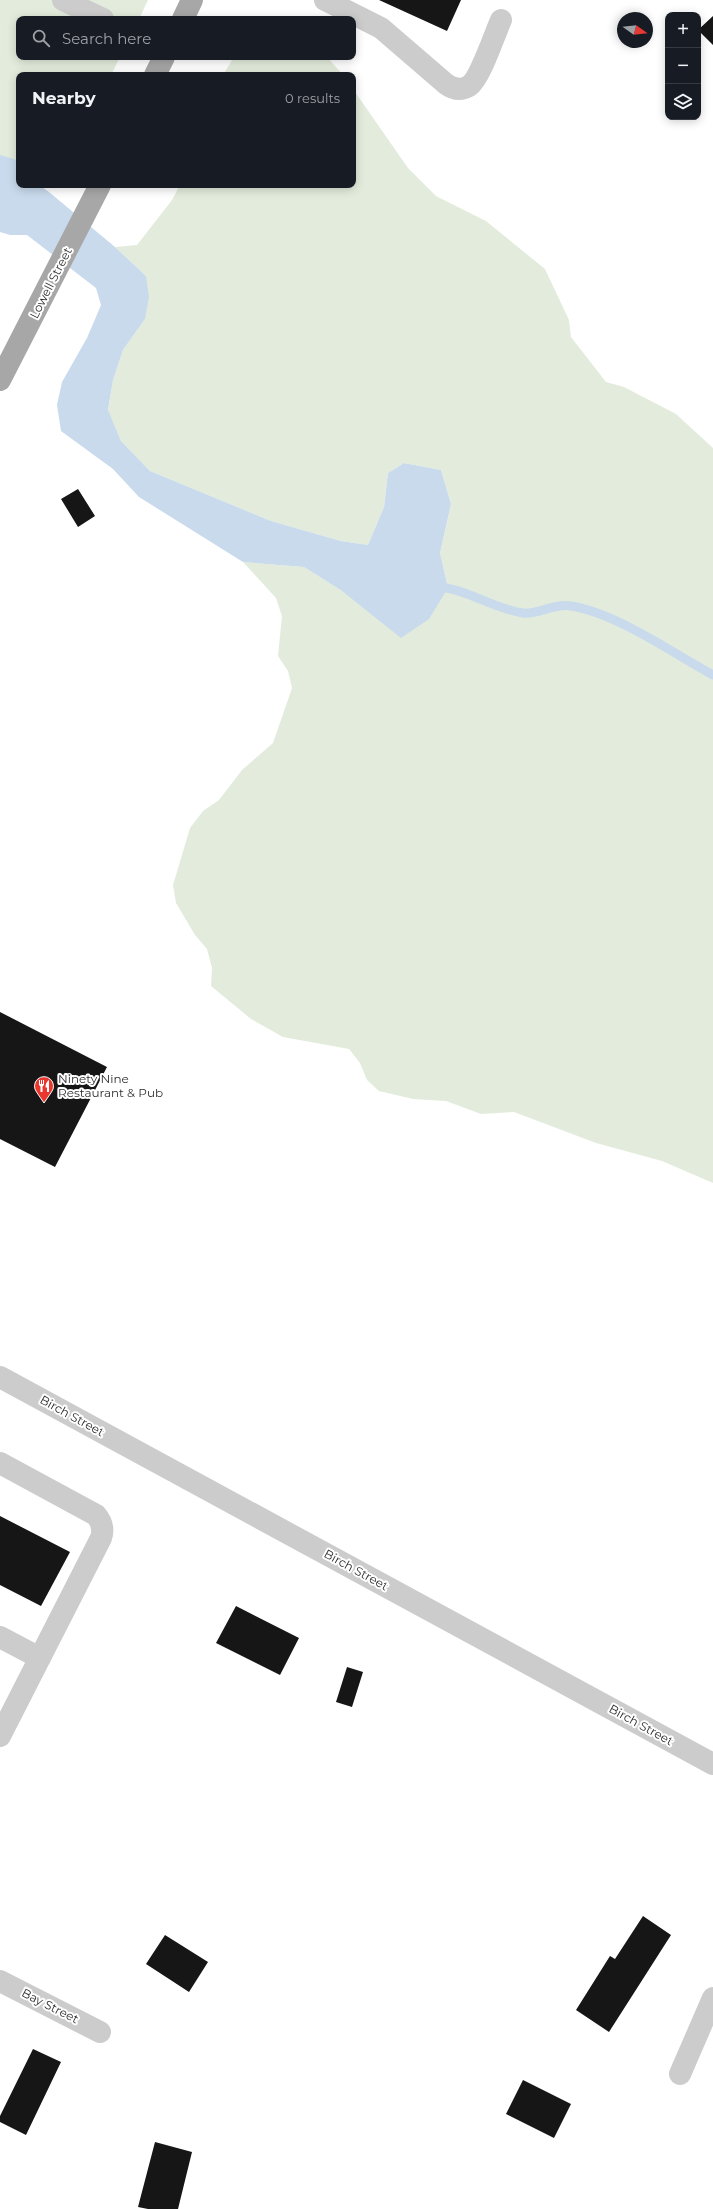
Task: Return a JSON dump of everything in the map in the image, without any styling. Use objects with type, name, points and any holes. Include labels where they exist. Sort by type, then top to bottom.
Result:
[{"type":"main road","points":[[184,16],[192,0]]},
{"type":"main road","points":[[156,72],[162,60]]},
{"type":"main road","name":"Lowell Street","points":[[0,380],[96,193]]},
{"type":"street","points":[[62,0],[97,16]]},
{"type":"street","points":[[325,0],[381,28],[446,84],[457,89],[468,86],[476,78],[502,20]]},
{"type":"street","name":"Birch Street","points":[[0,1377],[713,1764]]},
{"type":"street","points":[[0,1463],[96,1515],[102,1526],[101,1538],[0,1736]]},
{"type":"street","points":[[0,1637],[40,1658]]},
{"type":"street","name":"Bay Street","points":[[0,1981],[100,2032]]},
{"type":"street","points":[[680,2074],[713,1998]]},
{"type":"green space","points":[[0,0],[148,0],[140,16],[16,16],[16,60],[118,60],[112,72],[16,72],[16,167],[0,160]]},
{"type":"green space","points":[[232,60],[330,60],[340,72],[225,72]]},
{"type":"green space","points":[[356,93],[408,168],[436,196],[486,221],[545,269],[569,320],[571,337],[606,382],[624,387],[676,414],[713,448],[713,1183],[662,1161],[596,1143],[514,1112],[481,1114],[446,1101],[413,1099],[379,1091],[367,1080],[360,1063],[349,1049],[283,1037],[251,1019],[211,986],[212,968],[207,949],[195,935],[176,903],[173,885],[190,828],[203,811],[219,800],[242,770],[273,743],[292,688],[288,671],[278,656],[282,616],[276,598],[243,562],[304,567],[342,591],[448,588],[440,553],[451,504],[441,470],[404,463],[388,473],[384,507],[368,545],[341,541],[271,521],[150,471],[121,441],[108,411],[113,380],[123,350],[145,319],[146,276],[115,247],[137,245],[172,200],[178,188],[356,188]]},
{"type":"water","points":[[0,155],[16,161],[16,188],[43,188],[115,247],[146,276],[149,297],[145,319],[123,350],[113,380],[108,410],[121,441],[150,471],[271,521],[341,541],[368,545],[384,507],[388,473],[404,463],[441,470],[451,504],[440,553],[448,588],[429,619],[401,638],[342,591],[304,567],[243,562],[139,497],[113,469],[61,431],[57,405],[62,382],[87,338],[101,305],[96,288],[27,235],[10,235],[0,232]]},
{"type":"building","points":[[379,0],[461,0],[447,31]]},
{"type":"building","points":[[713,16],[713,45],[701,33],[701,27]]},
{"type":"building","points":[[78,489],[95,516],[78,527],[61,499]]},
{"type":"building","name":"Ninety Nine Restaurant & Pub","points":[[0,1012],[107,1067],[55,1167],[0,1139]]},
{"type":"building","points":[[0,1516],[70,1552],[41,1606],[0,1585]]},
{"type":"building","points":[[236,1606],[299,1638],[280,1675],[216,1643]]},
{"type":"building","points":[[347,1667],[363,1672],[352,1707],[336,1702]]},
{"type":"building","points":[[643,1916],[671,1935],[609,2032],[576,2010],[610,1956],[615,1959]]},
{"type":"building","points":[[165,1935],[208,1962],[189,1992],[146,1964]]},
{"type":"building","points":[[33,2049],[61,2062],[26,2135],[0,2122],[0,2116]]},
{"type":"building","points":[[523,2080],[571,2104],[554,2138],[506,2114]]},
{"type":"building","points":[[155,2142],[192,2152],[178,2209],[148,2209],[138,2207]]},
{"type":"waterway","points":[[437,587],[458,591],[512,611],[523,613],[558,606],[571,606],[588,610],[625,625],[713,675]]},
{"type":"place","name":"Ninety Nine Restaurant & Pub","points":[[44,1103]]}]
